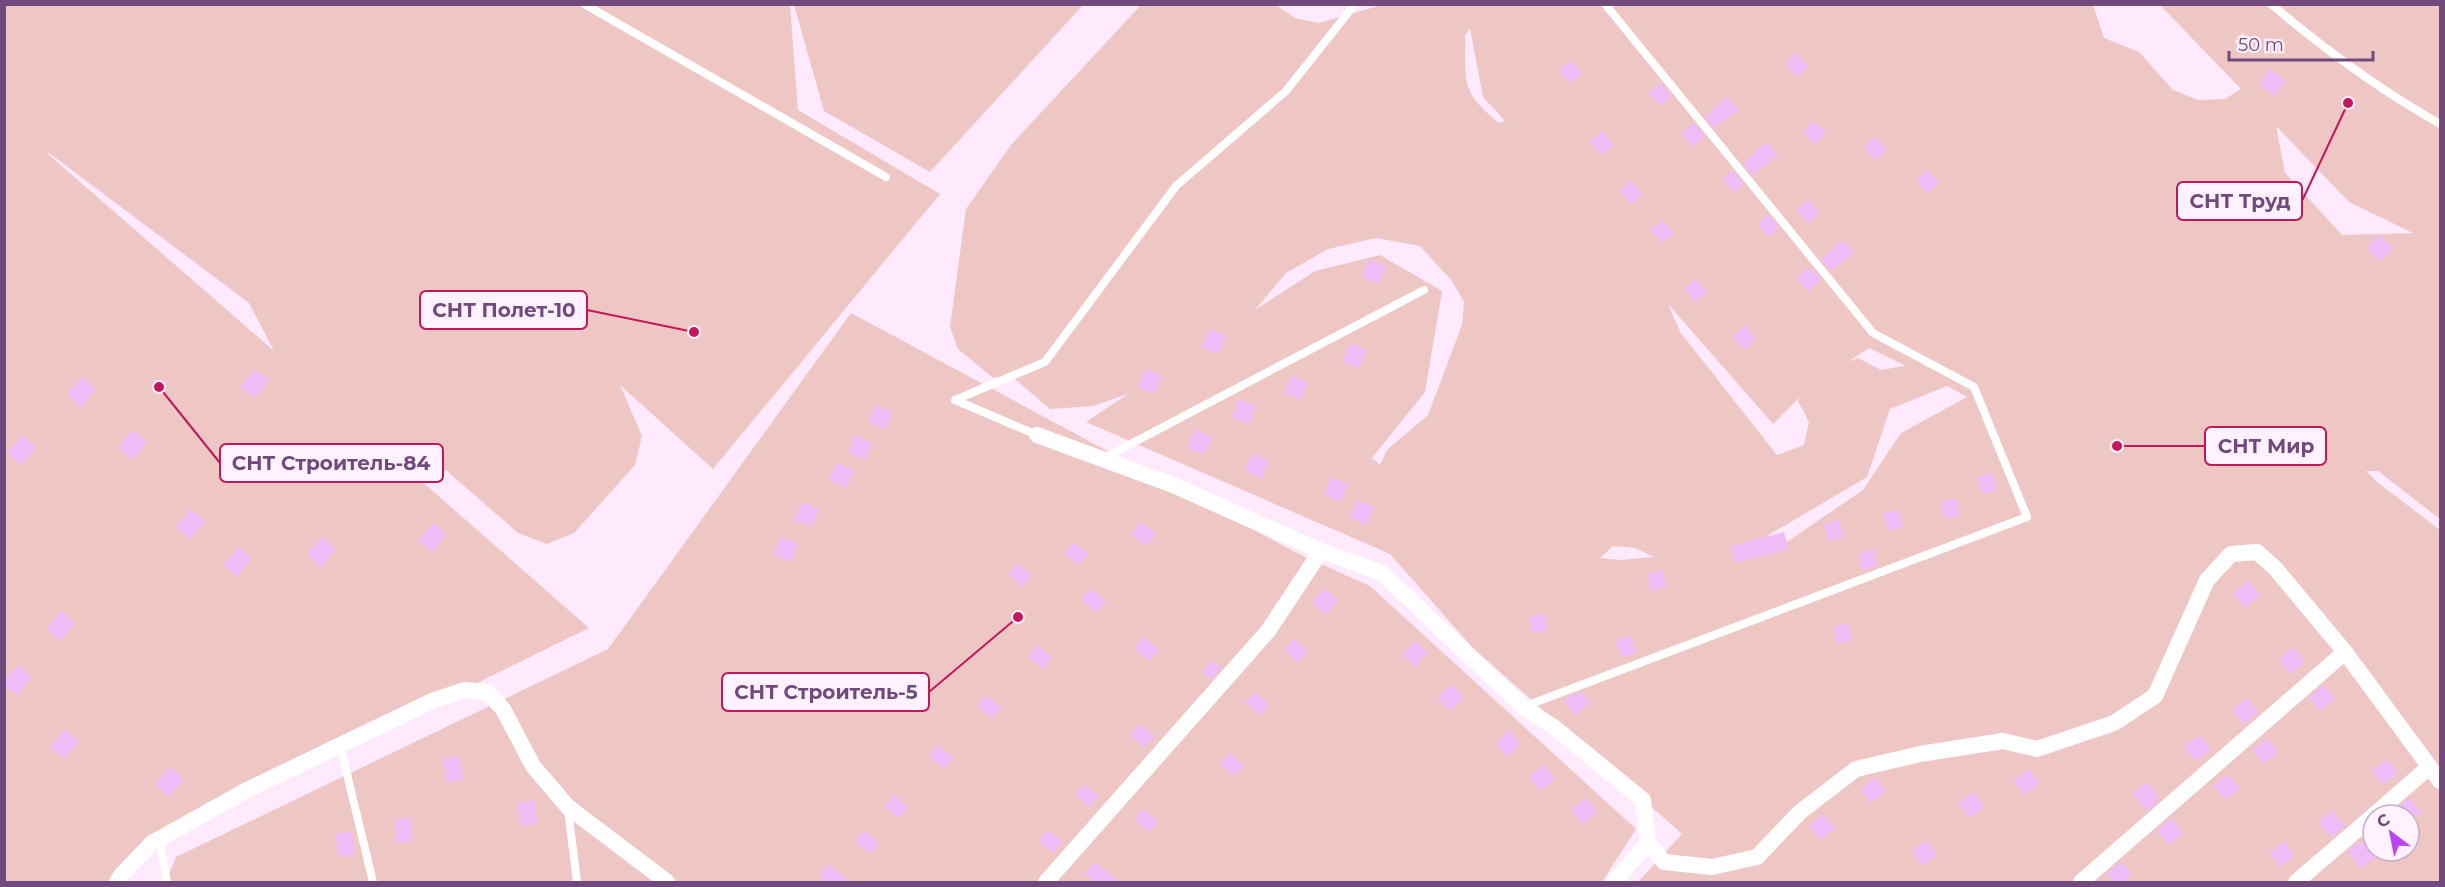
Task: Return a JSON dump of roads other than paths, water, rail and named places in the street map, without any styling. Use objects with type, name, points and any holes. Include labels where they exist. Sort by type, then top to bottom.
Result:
[{"type":"street","points":[[1037,435],[1173,485],[1321,551],[1382,573],[1523,707],[1556,728],[1642,800],[1648,843],[1664,862],[1712,867],[1757,857],[1800,812],[1856,769],[1920,754],[2003,741],[2037,749],[2114,723],[2155,696],[2207,580],[2231,554],[2257,552],[2275,568],[2344,652],[2440,781]]},
{"type":"street","points":[[1046,882],[1268,631],[1321,551]]},
{"type":"street","points":[[2081,882],[2344,652]]},
{"type":"street","points":[[117,882],[152,843],[247,790],[432,701],[464,690],[487,692],[503,709],[533,766],[568,807],[667,882]]},
{"type":"street","points":[[2388,803],[2430,767]]},
{"type":"street","points":[[2296,882],[2361,826]]},
{"type":"street","points":[[1614,882],[1648,843]]},
{"type":"lane","points":[[584,4],[886,177]]},
{"type":"lane","points":[[1037,435],[955,400],[1045,362],[1176,186],[1286,91],[1355,4]]},
{"type":"lane","points":[[1523,707],[2027,517],[1974,387],[1873,333],[1605,4]]},
{"type":"lane","points":[[2271,4],[2360,73],[2440,124]]},
{"type":"lane","points":[[2283,14],[2289,4]]},
{"type":"lane","points":[[1102,459],[1424,290]]},
{"type":"lane","points":[[340,745],[373,882]]},
{"type":"lane","points":[[568,807],[577,882]]},
{"type":"lane","points":[[159,839],[167,882]]},
{"type":"place","name":"СНТ Труд","points":[[2348,103]]},
{"type":"place","name":"СНТ Полет-10","points":[[694,332]]},
{"type":"place","name":"СНТ Строитель-84","points":[[159,387]]},
{"type":"place","name":"СНТ Мир","points":[[2117,446]]},
{"type":"place","name":"СНТ Строитель-5","points":[[1018,617]]}]
